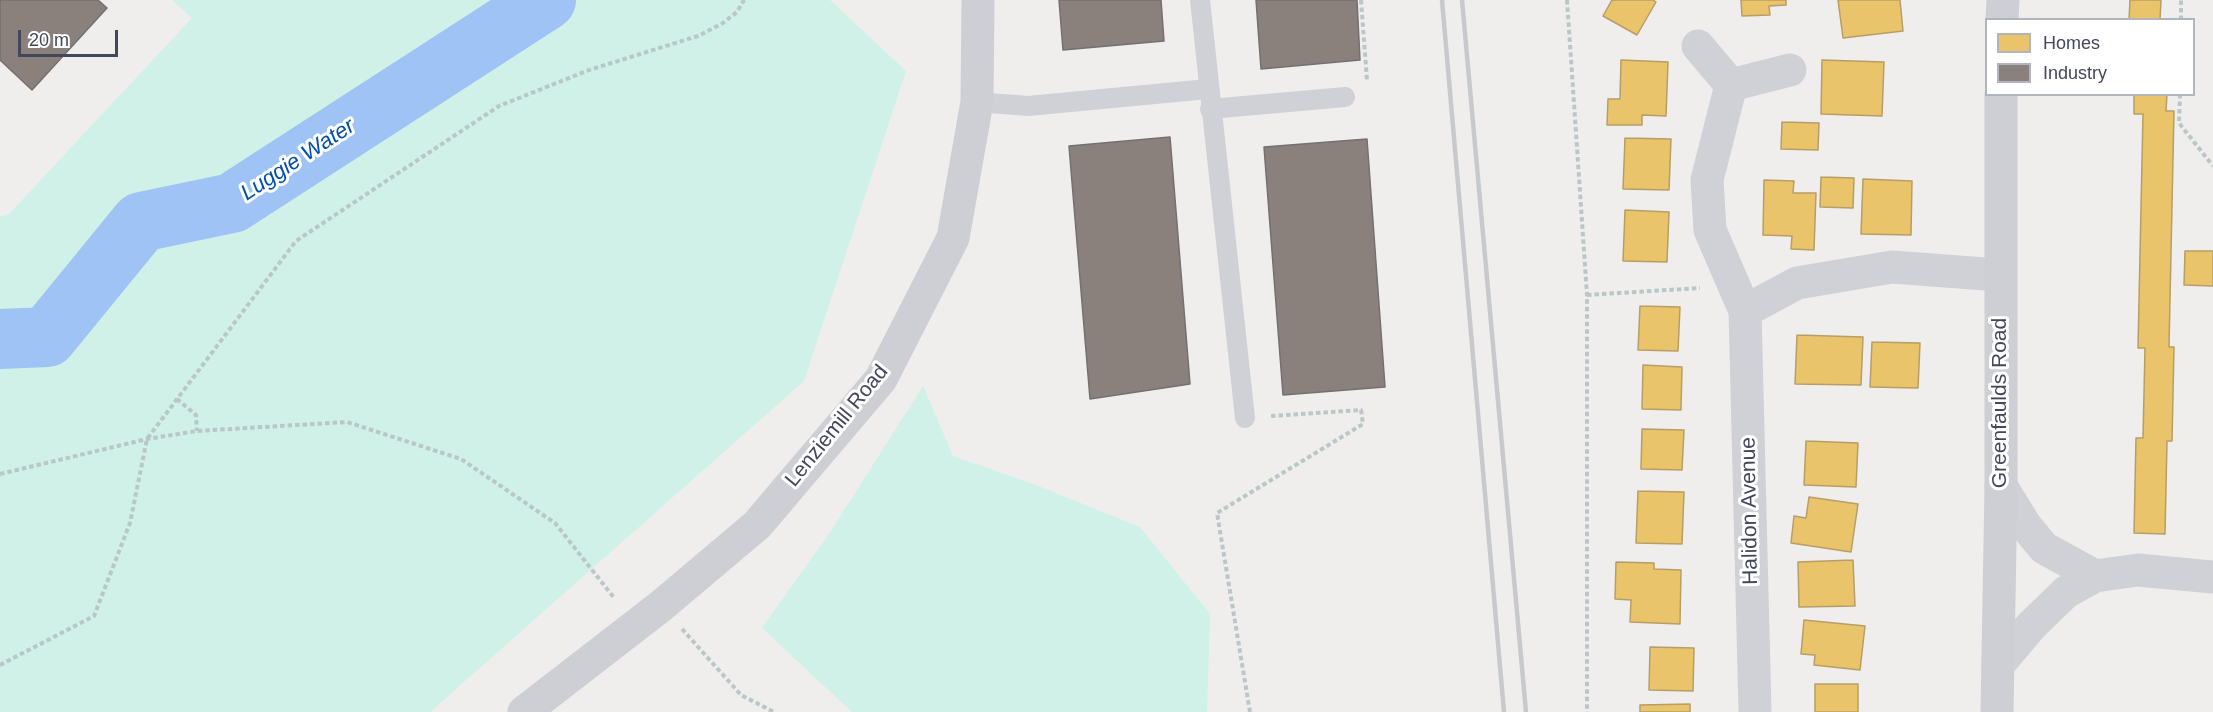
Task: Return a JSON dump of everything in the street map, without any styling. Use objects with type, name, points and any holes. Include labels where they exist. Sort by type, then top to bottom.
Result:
[{"type":"main road","name":"Lenziemill Road","points":[[524,712],[649,615],[757,525],[881,379],[953,238],[977,102],[978,0]]},
{"type":"main road","points":[[2002,18],[2003,0]]},
{"type":"main road","name":"Greenfaulds Road","points":[[1997,712],[2001,486],[1999,275],[2001,96]]},
{"type":"street","points":[[1698,46],[1731,85],[1790,70]]},
{"type":"street","name":"Halidon Avenue","points":[[1731,85],[1707,180],[1710,230],[1740,299],[1755,712]]},
{"type":"street","points":[[1740,299],[1797,283],[1892,267],[1999,275]]},
{"type":"street","points":[[2001,486],[2025,525],[2044,548],[2095,576]]},
{"type":"street","points":[[1998,665],[2031,626],[2066,592],[2095,576],[2138,570],[2213,577]]},
{"type":"lane","points":[[1200,0],[1245,418]]},
{"type":"lane","points":[[977,102],[1028,106],[1209,99],[1345,97]]},
{"type":"path","points":[[0,665],[94,616],[130,523],[147,439],[297,241],[499,106],[589,70],[698,36],[723,23],[736,12],[744,0]]},
{"type":"path","points":[[1345,97],[1368,96],[1361,0]]},
{"type":"path","points":[[1567,0],[1587,295],[1587,712]]},
{"type":"path","points":[[2181,0],[2181,18]]},
{"type":"path","points":[[2180,96],[2179,123],[2213,166]]},
{"type":"path","points":[[1587,295],[1740,299]]},
{"type":"path","points":[[177,399],[196,415],[197,431]]},
{"type":"path","points":[[1245,418],[1361,410],[1363,424],[1217,513],[1250,712]]},
{"type":"path","points":[[0,474],[147,439],[197,431],[347,422],[461,459],[555,523],[649,615],[741,695],[774,712]]},
{"type":"green space","points":[[172,0],[830,0],[906,71],[804,381],[430,712],[0,712],[0,216],[8,215],[192,18]]},
{"type":"green space","points":[[923,386],[953,456],[1036,485],[1140,527],[1210,614],[1207,712],[852,712],[762,628],[829,534]]},
{"type":"building: Homes","points":[[1612,0],[1653,0],[1656,2],[1637,35],[1603,16]]},
{"type":"building: Homes","points":[[1741,0],[1786,0],[1786,5],[1769,6],[1770,15],[1742,16]]},
{"type":"building: Homes","points":[[1838,0],[1900,0],[1903,31],[1843,38]]},
{"type":"building: Homes","points":[[2130,0],[2161,0],[2160,18],[2129,18]]},
{"type":"building: Homes","points":[[1621,60],[1668,62],[1666,116],[1642,115],[1642,125],[1607,125],[1608,99],[1620,99]]},
{"type":"building: Homes","points":[[1822,60],[1884,62],[1882,116],[1821,114]]},
{"type":"building: Homes","points":[[2134,96],[2167,96],[2166,111],[2174,111],[2169,347],[2174,347],[2172,441],[2167,441],[2165,534],[2134,533],[2136,438],[2143,438],[2145,348],[2138,348],[2143,114],[2134,114]]},
{"type":"building: Homes","points":[[1782,122],[1819,123],[1818,150],[1781,149]]},
{"type":"building: Homes","points":[[1625,138],[1671,139],[1669,190],[1623,189]]},
{"type":"building: Homes","points":[[1821,177],[1854,178],[1853,208],[1820,207]]},
{"type":"building: Homes","points":[[1863,179],[1912,181],[1911,235],[1861,234]]},
{"type":"building: Homes","points":[[1764,180],[1794,181],[1793,193],[1816,193],[1814,250],[1791,249],[1792,236],[1763,235]]},
{"type":"building: Homes","points":[[1625,210],[1669,212],[1667,262],[1623,261]]},
{"type":"building: Homes","points":[[2185,251],[2213,251],[2213,286],[2184,285]]},
{"type":"building: Homes","points":[[1640,306],[1680,307],[1678,351],[1638,350]]},
{"type":"building: Homes","points":[[1797,335],[1863,337],[1861,385],[1795,384]]},
{"type":"building: Homes","points":[[1872,342],[1920,343],[1918,388],[1870,387]]},
{"type":"building: Homes","points":[[1643,365],[1682,367],[1681,410],[1642,409]]},
{"type":"building: Homes","points":[[1642,429],[1684,430],[1682,470],[1641,469]]},
{"type":"building: Homes","points":[[1806,441],[1858,443],[1856,487],[1804,485]]},
{"type":"building: Homes","points":[[1638,491],[1684,492],[1682,544],[1636,543]]},
{"type":"building: Homes","points":[[1809,497],[1858,504],[1851,552],[1791,543],[1794,516],[1806,518]]},
{"type":"building: Homes","points":[[1853,560],[1855,606],[1799,607],[1798,562]]},
{"type":"building: Homes","points":[[1616,562],[1654,563],[1654,569],[1681,570],[1680,624],[1630,622],[1631,600],[1615,599]]},
{"type":"building: Homes","points":[[1804,620],[1865,626],[1860,670],[1814,665],[1815,655],[1801,654]]},
{"type":"building: Homes","points":[[1650,647],[1694,648],[1693,691],[1649,690]]},
{"type":"building: Homes","points":[[1815,684],[1858,684],[1858,712],[1815,712]]},
{"type":"building: Homes","points":[[1690,704],[1690,712],[1640,712],[1640,705]]},
{"type":"building: Industry","points":[[0,0],[98,0],[107,8],[32,90],[0,60]]},
{"type":"building: Industry","points":[[1059,0],[1161,0],[1164,41],[1063,50]]},
{"type":"building: Industry","points":[[1256,0],[1357,0],[1360,60],[1261,69]]},
{"type":"building: Industry","points":[[1170,137],[1190,384],[1090,399],[1069,146]]},
{"type":"building: Industry","points":[[1367,139],[1385,387],[1283,395],[1264,147]]},
{"type":"waterway","name":"Luggie Water","points":[[0,339],[47,337],[141,222],[232,203],[546,0]]},
{"type":"railway","points":[[1442,0],[1504,712]]},
{"type":"railway","points":[[1462,0],[1526,712]]}]
